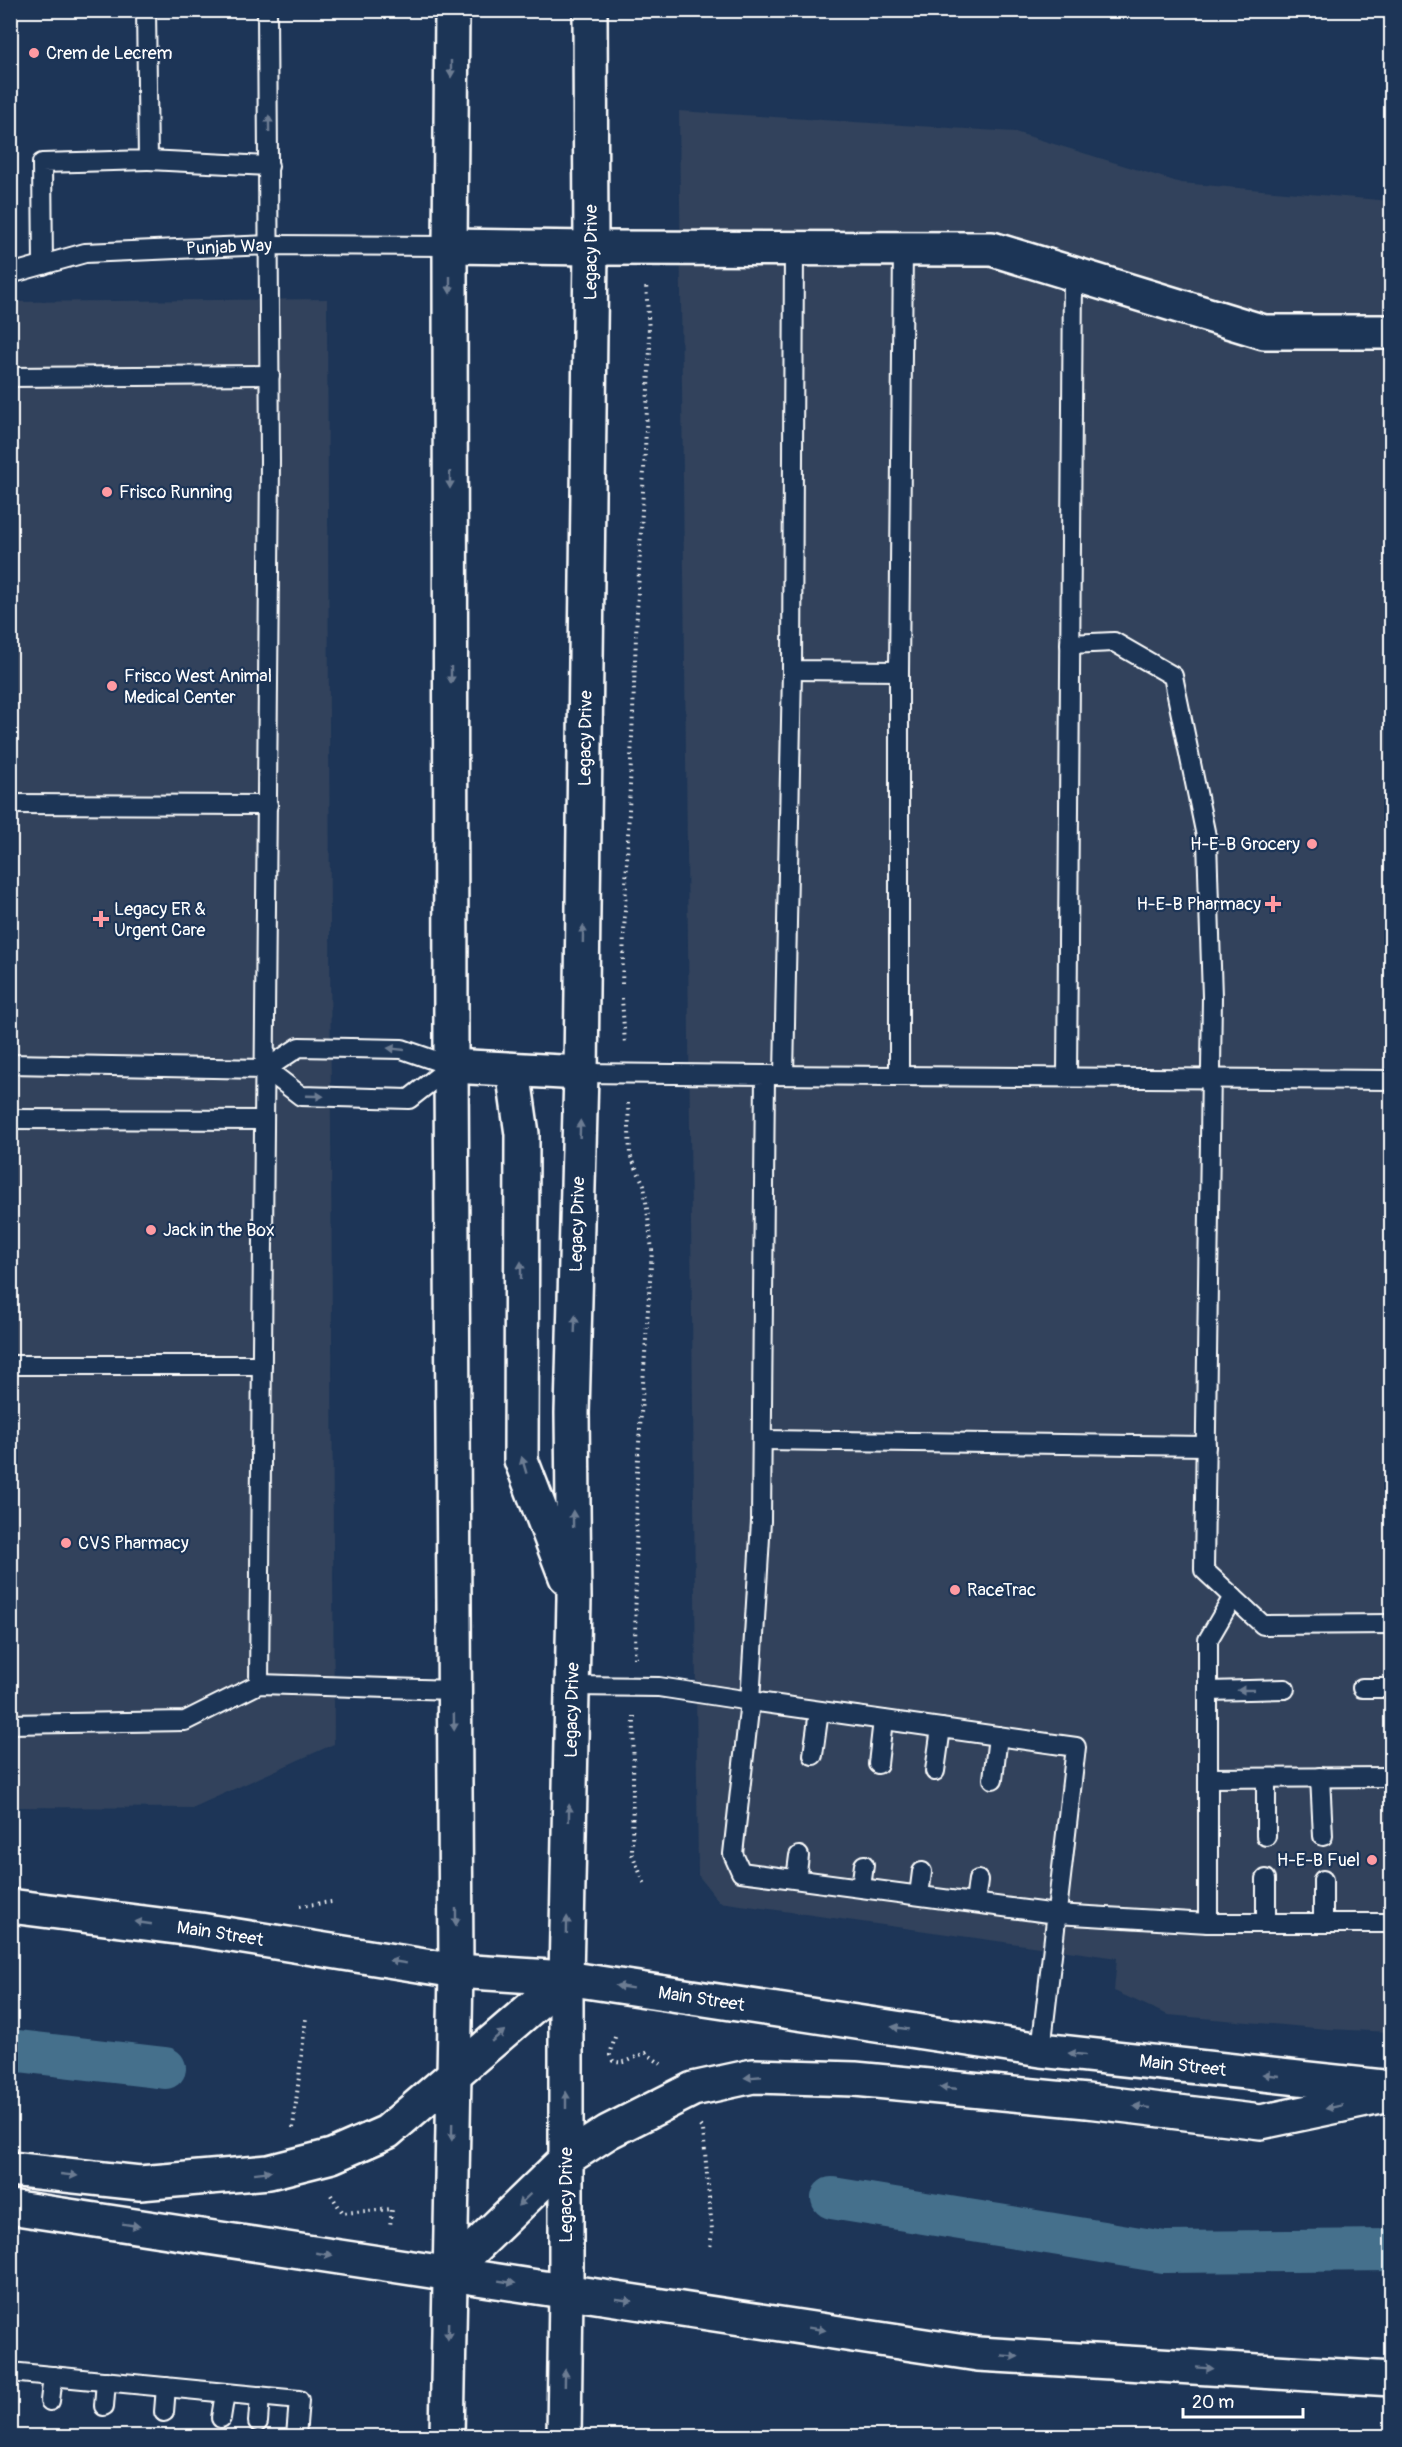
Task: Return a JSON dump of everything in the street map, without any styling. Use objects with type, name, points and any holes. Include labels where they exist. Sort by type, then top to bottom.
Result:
[{"type":"main road","points":[[447,2436],[456,1971],[453,1690],[450,246],[452,10]]},
{"type":"main road","name":"Legacy Drive","points":[[564,2436],[566,1978],[574,1598],[572,1413],[581,1073],[591,248],[590,10]]},
{"type":"main road","points":[[450,246],[992,249],[1264,332],[1392,332]]},
{"type":"main road","points":[[452,1066],[581,1073]]},
{"type":"main road","points":[[513,1070],[522,1134],[521,1460],[574,1598]]},
{"type":"main road","name":"Main Street","points":[[10,1905],[200,1930],[456,1971],[566,1978],[1041,2050],[1392,2088]]},
{"type":"main road","points":[[10,2169],[140,2183],[269,2172],[332,2156],[387,2132],[566,1978]]},
{"type":"main road","points":[[449,2273],[566,2159],[608,2132],[693,2089],[753,2076],[855,2079],[1086,2101],[1261,2122],[1392,2095]]},
{"type":"main road","points":[[10,2207],[978,2354],[1392,2379]]},
{"type":"lane","points":[[146,10],[148,160]]},
{"type":"lane","points":[[259,1684],[268,805],[270,245],[267,10]]},
{"type":"lane","points":[[43,265],[42,163],[148,160],[269,166]]},
{"type":"lane","name":"Punjab Way","points":[[10,274],[85,253],[270,245],[450,246]]},
{"type":"lane","points":[[784,1075],[792,670],[794,248]]},
{"type":"lane","points":[[899,1076],[899,671],[903,248]]},
{"type":"lane","points":[[1067,1077],[1073,274]]},
{"type":"lane","points":[[10,378],[270,375]]},
{"type":"lane","points":[[1070,644],[1114,642],[1173,676],[1207,841],[1212,997],[1209,1078],[1204,1570],[1263,1625],[1392,1624]]},
{"type":"lane","points":[[792,670],[899,671]]},
{"type":"lane","points":[[10,804],[268,805]]},
{"type":"lane","points":[[10,1064],[266,1069],[299,1047],[402,1049],[452,1066]]},
{"type":"lane","points":[[266,1069],[301,1096],[409,1099],[452,1066]]},
{"type":"lane","points":[[581,1073],[1392,1080]]},
{"type":"lane","points":[[765,1075],[761,1521],[750,1701],[733,1854],[741,1872],[1056,1914],[1208,1923],[1392,1923]]},
{"type":"lane","points":[[10,1119],[264,1120]]},
{"type":"lane","points":[[10,1365],[262,1365]]},
{"type":"lane","points":[[762,1440],[1206,1446]]},
{"type":"lane","points":[[1208,1923],[1208,1640],[1233,1597]]},
{"type":"lane","points":[[10,1724],[185,1721],[259,1684],[453,1690]]},
{"type":"lane","points":[[572,1686],[659,1687],[1076,1747],[1041,2050]]},
{"type":"lane","points":[[1362,1688],[1392,1688]]},
{"type":"lane","points":[[1208,1691],[1285,1689]]},
{"type":"lane","points":[[813,1755],[819,1711]]},
{"type":"lane","points":[[878,1764],[883,1720]]},
{"type":"lane","points":[[935,1771],[941,1728]]},
{"type":"lane","points":[[993,1779],[999,1736]]},
{"type":"lane","points":[[1208,1778],[1392,1778]]},
{"type":"lane","points":[[1266,1778],[1266,1836]]},
{"type":"lane","points":[[1320,1778],[1323,1836]]},
{"type":"lane","points":[[796,1879],[799,1856]]},
{"type":"lane","points":[[861,1887],[864,1865]]},
{"type":"lane","points":[[919,1895],[922,1872]]},
{"type":"lane","points":[[975,1903],[978,1880]]},
{"type":"lane","points":[[1266,1880],[1266,1923]]},
{"type":"lane","points":[[1323,1880],[1323,1923]]},
{"type":"lane","points":[[10,2372],[299,2400],[296,2436]]},
{"type":"lane","points":[[50,2401],[53,2376]]},
{"type":"lane","points":[[104,2406],[106,2381]]},
{"type":"lane","points":[[164,2412],[166,2387]]},
{"type":"lane","points":[[221,2418],[225,2393]]},
{"type":"lane","points":[[258,2422],[260,2396]]},
{"type":"path","points":[[293,2134],[306,2017]]},
{"type":"path","points":[[615,2037],[610,2055],[613,2061],[630,2062],[639,2054],[646,2053],[667,2070]]},
{"type":"path","points":[[697,2120],[703,2130],[712,2230],[710,2250]]},
{"type":"path","points":[[327,2189],[343,2213],[392,2209],[388,2236]]},
{"type":"shaded area","points":[[679,111],[1015,132],[1181,183],[1391,201],[1391,2032],[1327,2029],[1168,2015],[1114,1991],[1117,1958],[719,1902],[698,1875]]},
{"type":"shaded area","points":[[327,299],[334,1744],[192,1808],[11,1807],[10,302]]},
{"type":"waterway","points":[[10,2050],[165,2068]]},
{"type":"waterway","points":[[832,2198],[1164,2252],[1392,2250]]},
{"type":"place","name":"Crem de Lecrem","points":[[34,53]]},
{"type":"place","name":"Frisco Running","points":[[107,492]]},
{"type":"place","name":"Frisco West Animal Medical Center","points":[[112,686]]},
{"type":"place","name":"H-E-B Grocery","points":[[1312,844]]},
{"type":"place","name":"H-E-B Pharmacy","points":[[1273,904]]},
{"type":"place","name":"Legacy ER & Urgent Care","points":[[101,919]]},
{"type":"place","name":"Jack in the Box","points":[[151,1230]]},
{"type":"place","name":"CVS Pharmacy","points":[[66,1543]]},
{"type":"place","name":"RaceTrac","points":[[955,1590]]},
{"type":"place","name":"H-E-B Fuel","points":[[1372,1860]]}]
